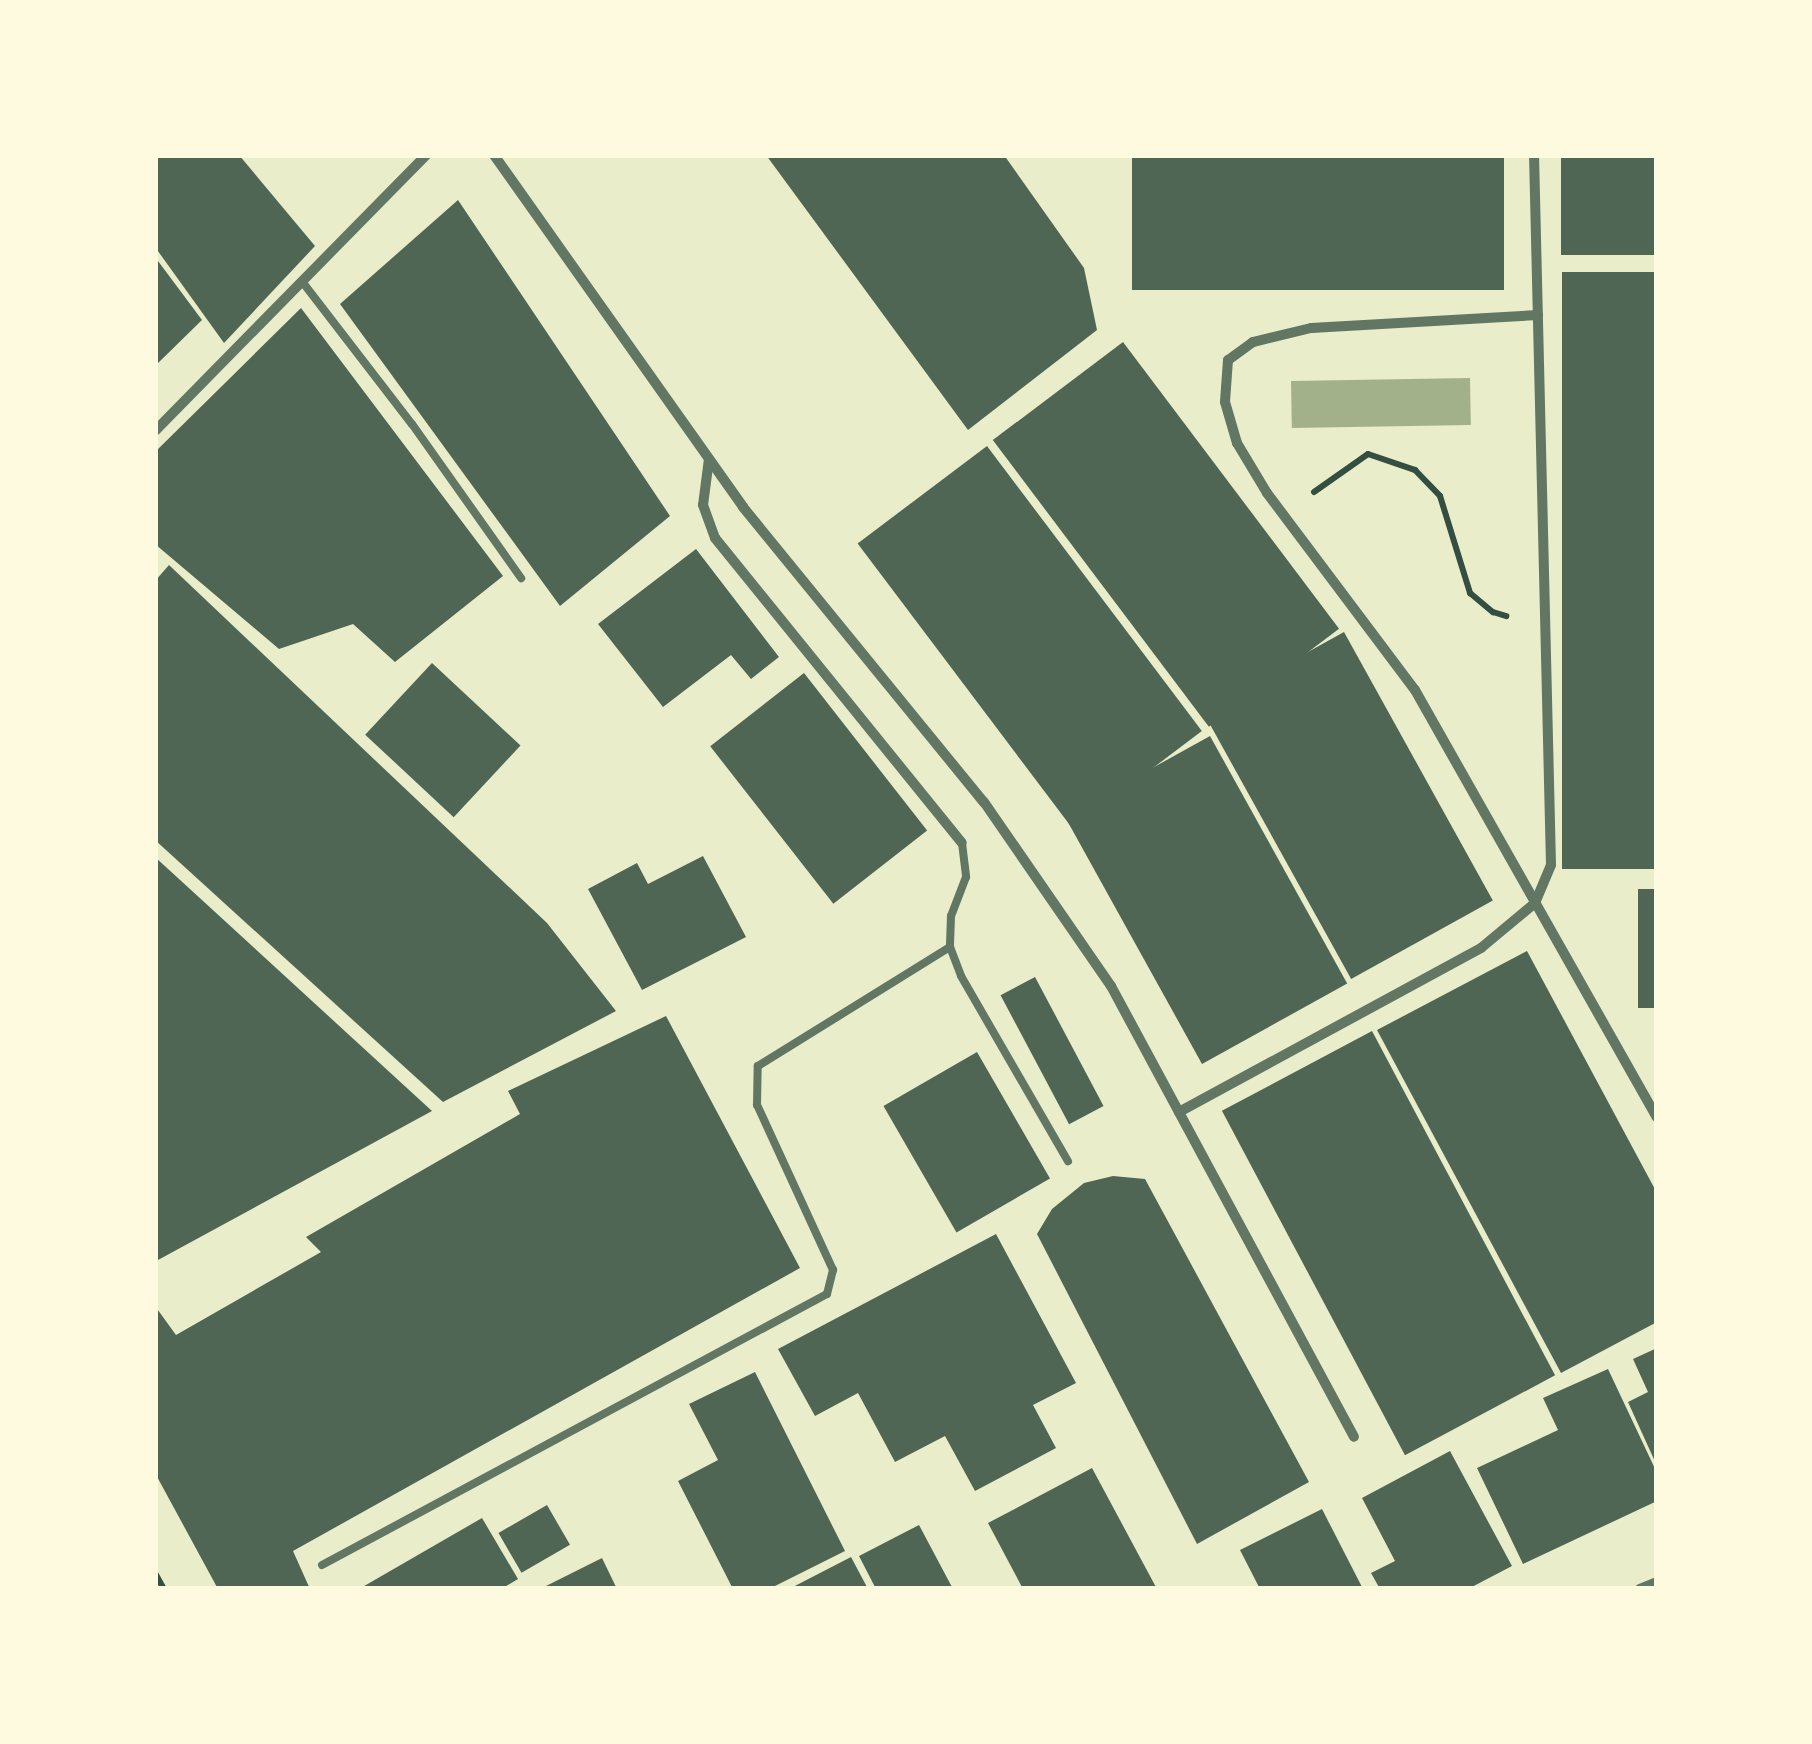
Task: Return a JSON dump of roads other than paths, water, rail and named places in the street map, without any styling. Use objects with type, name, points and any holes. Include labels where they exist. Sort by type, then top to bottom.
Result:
[{"type":"street","points":[[155,430],[304,284],[426,155]]},
{"type":"street","points":[[494,155],[743,507],[984,802],[1111,986],[1354,1437]]},
{"type":"street","points":[[1179,1112],[1481,948],[1535,904],[1551,865],[1534,155]]},
{"type":"street","points":[[1538,315],[1311,328],[1253,342],[1228,360],[1225,402],[1237,443],[1285,517],[1415,690],[1657,1118]]},
{"type":"street","points":[[710,458],[702,504],[715,538],[962,843]]},
{"type":"street","points":[[1640,1589],[1657,1582]]},
{"type":"lane","points":[[304,284],[412,424],[521,578]]},
{"type":"lane","points":[[962,843],[966,877],[951,916],[950,947],[961,976],[1068,1162]]},
{"type":"lane","points":[[322,1565],[827,1294],[833,1270],[757,1105],[758,1066],[950,947]]}]
